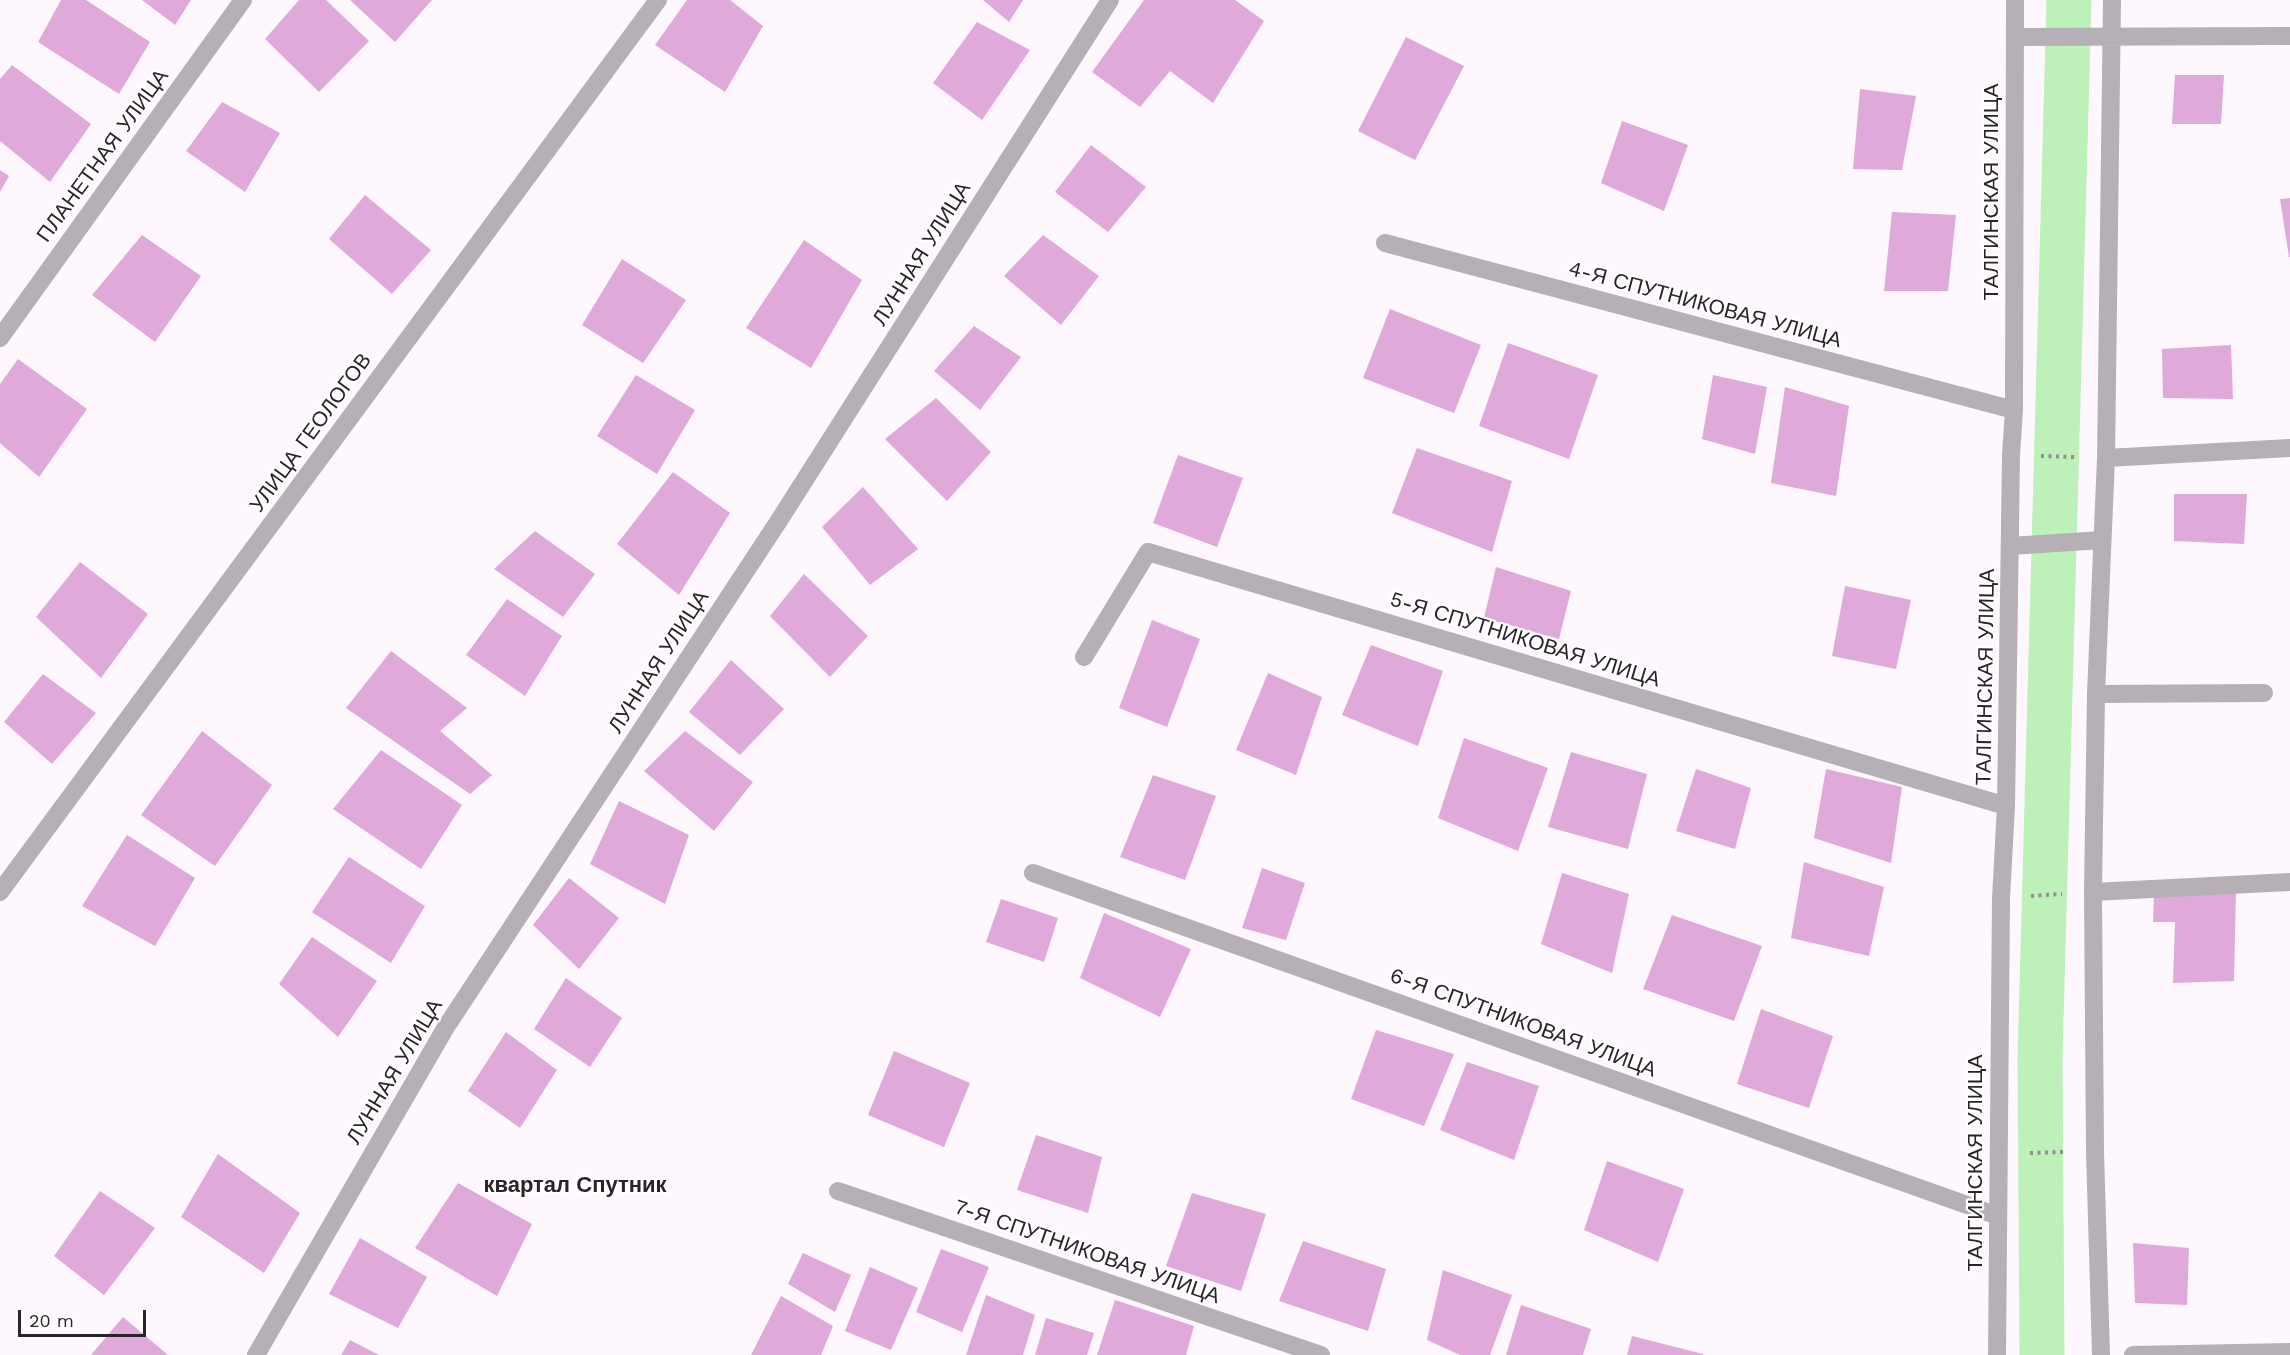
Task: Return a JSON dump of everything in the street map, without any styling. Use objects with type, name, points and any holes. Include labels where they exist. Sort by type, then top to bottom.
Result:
[{"type":"street","name":"ПЛАНЕТНАЯ УЛИЦА","points":[[0,338],[243,0]]},
{"type":"street","name":"УЛИЦА ГЕОЛОГОВ","points":[[0,892],[658,0]]},
{"type":"street","name":"ЛУННАЯ УЛИЦА","points":[[256,1355],[446,1027],[780,519],[1110,0]]},
{"type":"street","name":"ТАЛГИНСКАЯ УЛИЦА","points":[[1997,1355],[2001,898],[2017,545],[2014,410],[2015,0]]},
{"type":"street","points":[[2101,1355],[2095,1151],[2093,892],[2096,694],[2106,458],[2104,36],[2112,0]]},
{"type":"street","points":[[2015,37],[2290,36]]},
{"type":"street","name":"4-Я СПУТНИКОВАЯ УЛИЦА","points":[[1385,243],[2014,410]]},
{"type":"street","points":[[2106,458],[2290,448]]},
{"type":"street","points":[[2017,545],[2102,540]]},
{"type":"street","name":"5-Я СПУТНИКОВАЯ УЛИЦА","points":[[1084,657],[1148,552],[2006,806]]},
{"type":"street","points":[[2096,694],[2264,693]]},
{"type":"street","name":"6-Я СПУТНИКОВАЯ УЛИЦА","points":[[1034,873],[1998,1216]]},
{"type":"street","points":[[2093,892],[2290,882]]},
{"type":"street","name":"7-Я СПУТНИКОВАЯ УЛИЦА","points":[[838,1191],[1321,1355]]},
{"type":"street","points":[[2133,1355],[2290,1352]]},
{"type":"path","points":[[2037,456],[2084,457]]},
{"type":"path","points":[[2021,897],[2063,894]]},
{"type":"path","points":[[2024,1154],[2074,1151]]},
{"type":"building","points":[[61,0],[86,0],[150,42],[119,94],[38,42]]},
{"type":"building","points":[[142,0],[191,0],[175,25]]},
{"type":"building","points":[[299,0],[326,0],[369,41],[319,92],[265,39]]},
{"type":"building","points":[[350,0],[432,0],[395,42]]},
{"type":"building","points":[[687,0],[730,0],[763,26],[725,92],[655,45]]},
{"type":"building","points":[[983,0],[1023,0],[1009,22]]},
{"type":"building","points":[[1144,0],[1235,0],[1264,21],[1213,103],[1170,71],[1140,107],[1092,72]]},
{"type":"building","points":[[977,22],[1030,50],[982,120],[933,83]]},
{"type":"building","points":[[1406,37],[1464,66],[1415,160],[1358,131]]},
{"type":"building","points":[[12,65],[91,124],[50,182],[0,141],[0,79]]},
{"type":"building","points":[[2175,75],[2224,75],[2221,124],[2172,124]]},
{"type":"building","points":[[1860,89],[1916,96],[1902,170],[1853,169]]},
{"type":"building","points":[[222,102],[280,133],[245,192],[186,151]]},
{"type":"building","points":[[1622,121],[1688,145],[1664,211],[1601,183]]},
{"type":"building","points":[[1091,145],[1146,187],[1108,232],[1055,192]]},
{"type":"building","points":[[0,170],[9,176],[0,192]]},
{"type":"building","points":[[365,195],[431,250],[392,294],[329,239]]},
{"type":"building","points":[[2290,198],[2290,257],[2289,257],[2280,199]]},
{"type":"building","points":[[1892,212],[1956,215],[1948,291],[1884,291]]},
{"type":"building","points":[[142,235],[201,276],[155,342],[92,295]]},
{"type":"building","points":[[1043,235],[1099,276],[1061,325],[1004,276]]},
{"type":"building","points":[[804,240],[862,280],[811,368],[746,328]]},
{"type":"building","points":[[622,259],[686,300],[643,363],[582,325]]},
{"type":"building","points":[[1390,309],[1481,345],[1454,413],[1363,378]]},
{"type":"building","points":[[974,326],[1021,357],[980,410],[934,371]]},
{"type":"building","points":[[1508,343],[1598,375],[1569,459],[1479,426]]},
{"type":"building","points":[[2231,345],[2233,399],[2163,398],[2162,349]]},
{"type":"building","points":[[18,359],[87,409],[39,477],[0,443],[0,384]]},
{"type":"building","points":[[636,375],[695,410],[657,474],[597,436]]},
{"type":"building","points":[[1713,375],[1767,387],[1755,454],[1702,439]]},
{"type":"building","points":[[1785,387],[1849,406],[1836,496],[1771,483]]},
{"type":"building","points":[[936,398],[991,452],[947,501],[885,439]]},
{"type":"building","points":[[1417,448],[1512,481],[1492,552],[1392,513]]},
{"type":"building","points":[[1178,455],[1243,478],[1217,547],[1153,523]]},
{"type":"building","points":[[673,472],[730,513],[679,595],[617,544]]},
{"type":"building","points":[[863,487],[918,549],[870,585],[822,527]]},
{"type":"building","points":[[2174,494],[2247,494],[2244,544],[2174,541]]},
{"type":"building","points":[[535,531],[595,574],[563,617],[494,569]]},
{"type":"building","points":[[80,562],[148,614],[101,678],[36,617]]},
{"type":"building","points":[[1496,567],[1571,591],[1559,639],[1484,618]]},
{"type":"building","points":[[804,574],[868,636],[830,677],[770,616]]},
{"type":"building","points":[[1845,586],[1911,600],[1896,669],[1832,656]]},
{"type":"building","points":[[507,599],[562,636],[525,696],[466,655]]},
{"type":"building","points":[[1152,620],[1200,639],[1167,727],[1119,708]]},
{"type":"building","points":[[1371,645],[1443,671],[1418,746],[1342,715]]},
{"type":"building","points":[[391,651],[467,708],[440,731],[492,775],[470,794],[346,708]]},
{"type":"building","points":[[731,660],[784,709],[740,755],[689,712]]},
{"type":"building","points":[[1268,673],[1322,697],[1296,775],[1236,750]]},
{"type":"building","points":[[43,674],[96,713],[52,764],[4,722]]},
{"type":"building","points":[[202,731],[272,785],[215,866],[141,815]]},
{"type":"building","points":[[685,731],[753,782],[714,831],[644,771]]},
{"type":"building","points":[[1464,738],[1548,768],[1518,851],[1438,818]]},
{"type":"building","points":[[381,750],[462,805],[421,869],[333,809]]},
{"type":"building","points":[[1571,752],[1647,774],[1628,849],[1548,827]]},
{"type":"building","points":[[1696,769],[1751,788],[1735,849],[1676,831]]},
{"type":"building","points":[[1826,769],[1902,787],[1891,863],[1814,838]]},
{"type":"building","points":[[1153,775],[1216,796],[1185,880],[1120,857]]},
{"type":"building","points":[[619,801],[689,835],[665,904],[590,864]]},
{"type":"building","points":[[127,835],[195,878],[155,946],[82,906]]},
{"type":"building","points":[[349,857],[425,906],[391,963],[312,912]]},
{"type":"building","points":[[1804,862],[1884,887],[1869,956],[1791,938]]},
{"type":"building","points":[[1262,868],[1305,883],[1286,940],[1242,928]]},
{"type":"building","points":[[1562,873],[1629,894],[1612,973],[1541,944]]},
{"type":"building","points":[[569,878],[619,918],[579,969],[533,925]]},
{"type":"building","points":[[2236,892],[2234,981],[2173,983],[2175,922],[2153,922],[2154,893]]},
{"type":"building","points":[[1001,899],[1058,918],[1044,962],[986,942]]},
{"type":"building","points":[[1104,913],[1191,949],[1160,1017],[1080,978]]},
{"type":"building","points":[[1672,915],[1762,946],[1734,1021],[1643,989]]},
{"type":"building","points":[[312,937],[377,981],[338,1037],[279,984]]},
{"type":"building","points":[[566,978],[622,1018],[590,1067],[534,1029]]},
{"type":"building","points":[[1761,1009],[1833,1036],[1809,1108],[1737,1084]]},
{"type":"building","points":[[1376,1030],[1454,1054],[1424,1126],[1351,1099]]},
{"type":"building","points":[[506,1032],[557,1070],[520,1128],[468,1091]]},
{"type":"building","points":[[894,1051],[970,1083],[944,1147],[868,1115]]},
{"type":"building","points":[[1467,1062],[1539,1086],[1514,1160],[1440,1130]]},
{"type":"building","points":[[1036,1135],[1102,1157],[1088,1213],[1017,1190]]},
{"type":"building","points":[[218,1154],[300,1213],[264,1273],[181,1217]]},
{"type":"building","points":[[1607,1161],[1684,1189],[1658,1262],[1584,1230]]},
{"type":"building","points":[[458,1183],[532,1224],[497,1296],[415,1248]]},
{"type":"building","points":[[100,1191],[155,1228],[104,1295],[54,1256]]},
{"type":"building","points":[[1192,1193],[1266,1214],[1241,1291],[1166,1266]]},
{"type":"building","points":[[360,1238],[427,1277],[398,1328],[329,1294]]},
{"type":"building","points":[[1303,1241],[1386,1269],[1368,1331],[1279,1301]]},
{"type":"building","points":[[2133,1243],[2189,1248],[2187,1305],[2135,1303]]},
{"type":"building","points":[[941,1249],[989,1267],[962,1332],[916,1312]]},
{"type":"building","points":[[803,1253],[851,1275],[835,1312],[788,1284]]},
{"type":"building","points":[[870,1267],[918,1288],[891,1350],[845,1331]]},
{"type":"building","points":[[1443,1270],[1512,1295],[1490,1355],[1460,1355],[1427,1340]]},
{"type":"building","points":[[986,1295],[1035,1315],[1023,1355],[966,1355]]},
{"type":"building","points":[[781,1296],[833,1326],[821,1355],[751,1355]]},
{"type":"building","points":[[1115,1300],[1194,1326],[1186,1355],[1097,1355]]},
{"type":"building","points":[[1521,1305],[1591,1329],[1583,1355],[1506,1355]]},
{"type":"building","points":[[123,1317],[168,1355],[91,1355]]},
{"type":"building","points":[[1046,1318],[1094,1333],[1087,1355],[1035,1355]]},
{"type":"building","points":[[1632,1336],[1703,1354],[1703,1355],[1627,1355]]},
{"type":"building","points":[[350,1340],[379,1355],[341,1355]]},
{"type":"waterway","points":[[2042,1355],[2040,1058],[2069,0]]},
{"type":"district","name":"квартал Спутник","points":[[575,1186]]}]
